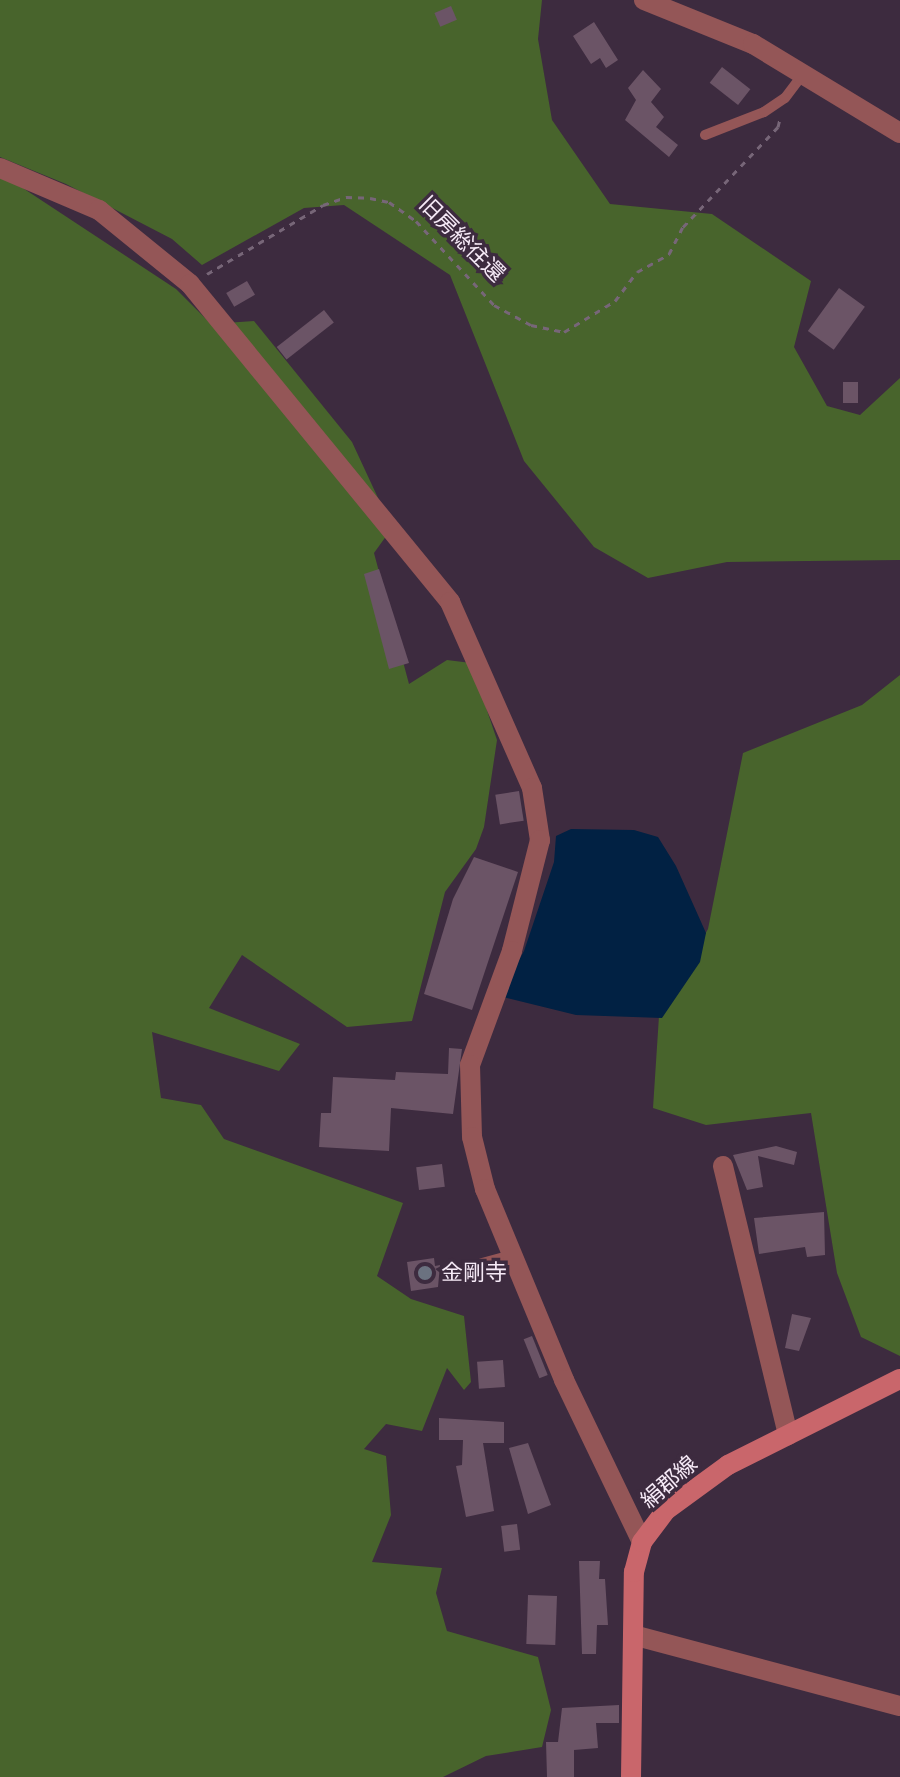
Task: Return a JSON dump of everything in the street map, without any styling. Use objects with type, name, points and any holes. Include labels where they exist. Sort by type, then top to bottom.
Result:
[{"type":"main road","name":"絹郡線","points":[[631,1777],[634,1572],[642,1542],[691,1488],[900,1379]]},
{"type":"street","points":[[644,0],[753,44],[900,133]]},
{"type":"street","points":[[0,168],[99,210],[190,284],[450,602],[532,788],[537,854],[467,1087],[485,1189],[577,1412],[642,1542]]},
{"type":"street","points":[[723,1166],[788,1435]]},
{"type":"street","points":[[633,1635],[900,1706]]},
{"type":"lane","points":[[705,135],[764,112],[785,98],[804,73]]},
{"type":"lane","points":[[482,1263],[512,1255]]},
{"type":"path","name":"旧房総往還","points":[[190,284],[323,205],[346,197],[370,198],[389,202],[416,221],[494,305],[531,325],[564,332],[615,301],[637,272],[669,254],[683,227],[778,127],[785,98]]},
{"type":"path","points":[[447,1272],[482,1263]]},
{"type":"green space","points":[[0,0],[542,0],[538,39],[552,120],[610,204],[712,214],[811,281],[794,347],[827,406],[860,415],[900,378],[900,560],[727,562],[648,578],[594,547],[524,461],[450,275],[344,205],[304,208],[202,265],[172,239],[66,184],[0,157]]},
{"type":"green space","points":[[0,173],[176,289],[211,324],[254,321],[352,442],[392,528],[374,553],[409,684],[447,660],[471,663],[497,740],[484,827],[476,849],[445,892],[412,1021],[347,1027],[242,955],[209,1008],[300,1044],[279,1071],[152,1032],[161,1098],[201,1105],[224,1139],[403,1203],[377,1276],[411,1299],[464,1316],[471,1382],[464,1390],[447,1368],[422,1431],[386,1424],[364,1449],[386,1456],[391,1515],[372,1562],[442,1568],[436,1593],[447,1631],[538,1657],[551,1710],[542,1747],[486,1756],[443,1777],[0,1777]]},
{"type":"green space","points":[[900,675],[900,1356],[861,1337],[837,1273],[811,1113],[706,1125],[653,1108],[659,1016],[708,929],[743,753],[862,705]]},
{"type":"water","points":[[571,829],[634,830],[658,837],[676,866],[706,933],[700,962],[662,1018],[576,1015],[499,996],[524,951],[554,862],[556,836]]},
{"type":"building","points":[[451,6],[457,20],[440,27],[434,13]]},
{"type":"building","points":[[594,22],[618,60],[606,68],[600,58],[591,64],[573,36]]},
{"type":"building","points":[[722,67],[750,89],[738,105],[710,83]]},
{"type":"building","points":[[643,70],[661,89],[651,102],[664,117],[656,127],[678,145],[669,157],[625,120],[636,100],[628,88]]},
{"type":"building","points":[[247,281],[255,295],[234,307],[226,293]]},
{"type":"building","points":[[839,288],[865,307],[834,350],[808,331]]},
{"type":"building","points":[[324,310],[334,323],[287,360],[277,347]]},
{"type":"building","points":[[843,382],[858,382],[858,403],[843,403]]},
{"type":"building","points":[[379,569],[409,663],[389,669],[364,574]]},
{"type":"building","points":[[519,791],[524,821],[500,824],[495,795]]},
{"type":"building","points":[[474,857],[518,872],[472,1010],[424,994],[453,899]]},
{"type":"building","points":[[449,1048],[462,1049],[453,1114],[391,1108],[389,1151],[319,1147],[321,1113],[331,1113],[333,1077],[395,1080],[396,1072],[448,1074]]},
{"type":"building","points":[[776,1146],[797,1152],[794,1165],[758,1156],[763,1187],[747,1190],[733,1155]]},
{"type":"building","points":[[442,1164],[445,1187],[419,1190],[416,1167]]},
{"type":"building","points":[[824,1212],[825,1255],[807,1257],[805,1247],[759,1254],[754,1218]]},
{"type":"building","name":"金剛寺","points":[[434,1258],[435,1266],[440,1265],[438,1287],[411,1291],[407,1262]]},
{"type":"building","points":[[792,1314],[811,1318],[799,1351],[785,1348]]},
{"type":"building","points":[[532,1336],[548,1375],[539,1378],[524,1339]]},
{"type":"building","points":[[503,1360],[505,1387],[479,1389],[477,1362]]},
{"type":"building","points":[[439,1418],[504,1422],[504,1443],[483,1443],[494,1511],[466,1517],[456,1466],[462,1465],[463,1440],[439,1440]]},
{"type":"building","points":[[528,1443],[551,1505],[528,1514],[509,1448]]},
{"type":"building","points":[[517,1524],[520,1550],[504,1552],[501,1526]]},
{"type":"building","points":[[579,1561],[600,1561],[599,1579],[605,1579],[608,1625],[597,1625],[596,1654],[582,1654]]},
{"type":"building","points":[[528,1595],[557,1596],[555,1645],[526,1644]]},
{"type":"building","points":[[619,1705],[619,1723],[596,1723],[598,1748],[574,1750],[574,1777],[547,1777],[546,1742],[558,1742],[562,1708]]},
{"type":"place","name":"金剛寺","points":[[425,1273]]}]
